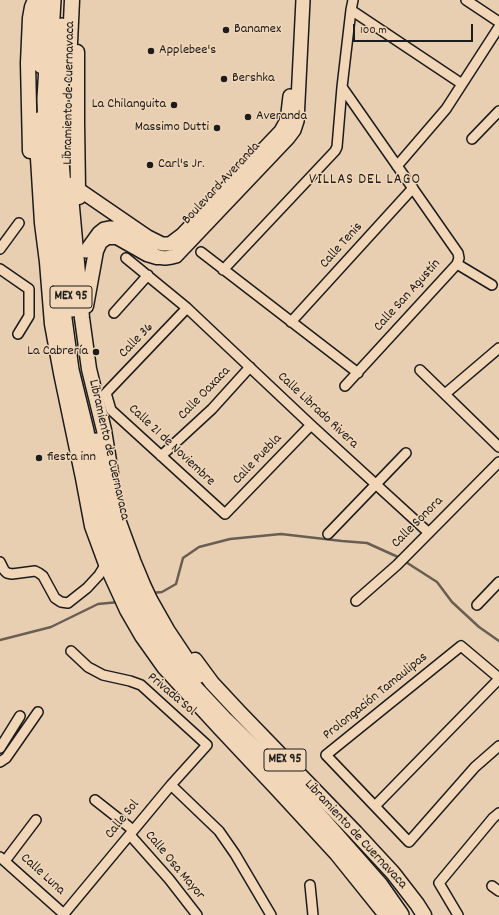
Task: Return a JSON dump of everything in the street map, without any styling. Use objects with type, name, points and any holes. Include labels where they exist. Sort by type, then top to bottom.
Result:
[{"type":"highway","name":"MEX 95","points":[[52,0],[46,99],[55,260],[70,370],[85,431],[102,522],[142,604],[150,629],[171,661],[223,719],[291,785],[379,885],[400,915]]},
{"type":"highway","name":"MEX 95","points":[[63,0],[59,102],[60,162],[72,318],[80,368],[93,430],[118,524],[132,562],[133,585]]},
{"type":"highway","name":"MEX 95","points":[[142,604],[166,631],[186,661],[207,687],[387,877],[410,915]]},
{"type":"main road","points":[[35,0],[30,18],[28,63],[29,106],[30,144],[42,281]]},
{"type":"main road","name":"Libramiento de Cuernavaca","points":[[41,0],[41,93],[38,158],[42,223],[52,324],[92,526],[106,564],[133,585]]},
{"type":"main road","name":"Libramiento de Cuernavaca","points":[[72,0],[67,103],[68,161],[82,318],[89,368],[104,430],[112,478],[124,522],[133,585]]},
{"type":"main road","points":[[77,0],[78,190],[86,251],[86,273]]},
{"type":"main road","points":[[82,318],[90,287],[96,251],[100,242],[107,237],[117,236],[147,254],[157,257]]},
{"type":"main road","name":"Libramiento de Cuernavaca","points":[[142,604],[142,636],[164,668],[338,854],[386,915]]},
{"type":"main road","name":"Libramiento de Cuernavaca","points":[[142,604],[172,628],[212,683],[393,873],[424,915]]},
{"type":"street","name":"Boulevard Averanda","points":[[86,251],[99,233],[104,229],[109,228],[115,228],[128,235],[146,241],[170,244],[178,239],[260,160],[288,138],[294,130],[297,121],[294,103],[297,14],[303,0]]},
{"type":"street","points":[[223,270],[335,151],[337,147],[342,87],[353,0]]},
{"type":"street","points":[[466,0],[499,22]]},
{"type":"street","points":[[351,10],[462,84]]},
{"type":"street","points":[[397,166],[446,109],[499,27]]},
{"type":"street","name":"Calle San Agustín","points":[[342,87],[458,253],[459,258],[457,264],[345,386]]},
{"type":"street","points":[[472,139],[497,116]]},
{"type":"street","name":"Boulevard Averanda","points":[[78,190],[146,241],[157,257],[172,258],[176,256],[260,160]]},
{"type":"street","name":"Calle Tenis","points":[[291,322],[413,188]]},
{"type":"street","points":[[0,249],[19,224]]},
{"type":"street","points":[[201,252],[358,373]]},
{"type":"street","name":"Calle Librado Rivera","points":[[126,258],[187,308],[311,425],[429,533]]},
{"type":"street","points":[[457,264],[492,285]]},
{"type":"street","points":[[0,269],[29,289],[29,316],[18,334]]},
{"type":"street","points":[[114,313],[148,275]]},
{"type":"street","name":"Calle 36","points":[[106,393],[187,308]]},
{"type":"street","points":[[445,394],[499,348]]},
{"type":"street","name":"Calle Oaxaca","points":[[161,456],[212,409],[250,367]]},
{"type":"street","points":[[420,370],[499,447]]},
{"type":"street","name":"Calle 21 de Noviembre","points":[[106,393],[111,410],[225,514]]},
{"type":"street","name":"Calle Puebla","points":[[225,514],[311,425]]},
{"type":"street","points":[[328,534],[406,452]]},
{"type":"street","name":"Calle Sonora","points":[[356,601],[397,565],[499,462]]},
{"type":"street","points":[[0,562],[7,573],[12,574],[34,571],[39,573],[43,576],[55,598],[61,602],[68,603],[87,588],[99,575],[106,564]]},
{"type":"street","points":[[477,605],[499,582]]},
{"type":"street","name":"Prolongación Tamaulipas","points":[[499,678],[461,646],[326,755],[409,842],[475,767],[499,746]]},
{"type":"street","name":"Privada Sol","points":[[72,652],[88,667],[103,675],[141,685],[207,745]]},
{"type":"street","points":[[375,806],[499,678]]},
{"type":"street","points":[[0,762],[6,758],[38,712]]},
{"type":"street","points":[[0,748],[20,716]]},
{"type":"street","name":"Calle Sol","points":[[64,915],[170,785],[207,745]]},
{"type":"street","points":[[170,785],[219,831],[236,854],[271,915]]},
{"type":"street","name":"Calle Osa Mayor","points":[[95,800],[132,832],[197,915]]},
{"type":"street","points":[[458,915],[439,883],[493,818],[499,813]]},
{"type":"street","points":[[2,859],[36,820]]},
{"type":"street","name":"Calle Luna","points":[[2,859],[64,915]]},
{"type":"street","points":[[310,885],[313,915]]},
{"type":"waterway","points":[[152,593],[162,592],[176,584],[183,558],[199,547],[230,539],[281,534],[367,543],[398,557],[437,582],[452,602],[479,627],[499,641]]},
{"type":"waterway","points":[[0,640],[51,627],[98,604],[119,602]]},
{"type":"place","name":"Banamex","points":[[226,30]]},
{"type":"place","name":"Applebee's","points":[[151,51]]},
{"type":"place","name":"Bershka","points":[[224,79]]},
{"type":"place","name":"La Chilanguita","points":[[174,105]]},
{"type":"place","name":"Averanda","points":[[248,117]]},
{"type":"place","name":"Massimo Dutti","points":[[217,128]]},
{"type":"place","name":"Carl's Jr.","points":[[150,165]]},
{"type":"place","name":"La Cabrería","points":[[96,352]]},
{"type":"place","name":"fiesta inn","points":[[39,458]]},
{"type":"district","name":"VILLAS DEL LAGO","points":[[365,181]]}]
